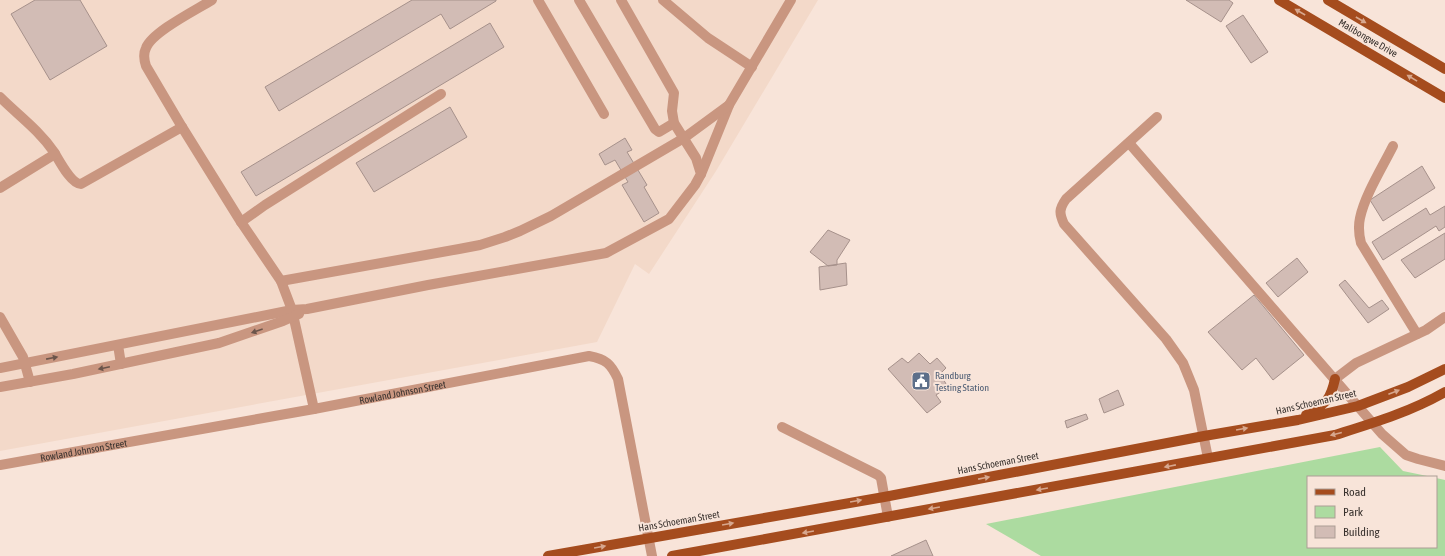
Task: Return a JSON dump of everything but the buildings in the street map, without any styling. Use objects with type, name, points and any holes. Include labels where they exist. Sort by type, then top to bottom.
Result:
[{"type":"main road","name":"Malibongwe Drive","points":[[1279,0],[1445,98]]},
{"type":"main road","name":"Malibongwe Drive","points":[[1328,0],[1445,69]]},
{"type":"main road","name":"Hans Schoeman Street","points":[[548,556],[884,497],[1204,436],[1298,420],[1358,406],[1408,387],[1445,369]]},
{"type":"main road","points":[[1298,420],[1327,401],[1332,393],[1335,379]]},
{"type":"main road","points":[[672,556],[1335,435],[1397,415],[1426,403],[1445,392]]},
{"type":"street","points":[[212,0],[154,36],[146,47],[144,54],[146,66],[241,222],[281,281],[293,313],[314,409]]},
{"type":"street","points":[[538,0],[604,114]]},
{"type":"street","points":[[579,0],[655,129],[659,132],[674,123]]},
{"type":"street","points":[[621,0],[674,93],[672,112],[674,123],[696,158],[700,174]]},
{"type":"street","points":[[663,0],[708,38],[752,67]]},
{"type":"street","points":[[0,368],[193,330],[293,313],[428,285],[606,253],[669,219],[695,185],[729,105],[791,0]]},
{"type":"street","points":[[241,222],[265,205],[441,94]]},
{"type":"street","points":[[0,97],[43,137],[75,182],[81,184],[182,127]]},
{"type":"street","points":[[281,281],[459,249],[505,237],[550,216],[684,138],[729,105]]},
{"type":"street","points":[[1157,117],[1066,199],[1060,207],[1060,215],[1064,224],[1166,339],[1183,363],[1194,390],[1208,458]]},
{"type":"street","points":[[1128,143],[1382,434],[1406,454],[1418,459],[1445,466]]},
{"type":"street","points":[[1393,146],[1366,200],[1359,219],[1358,233],[1361,243],[1417,334]]},
{"type":"street","points":[[0,188],[55,154]]},
{"type":"street","points":[[0,387],[121,364],[230,340],[293,313]]},
{"type":"street","points":[[0,317],[19,349],[25,363],[30,382]]},
{"type":"street","points":[[1335,379],[1356,363],[1417,334],[1445,317]]},
{"type":"street","points":[[193,330],[197,348]]},
{"type":"street","points":[[118,345],[121,364]]},
{"type":"street","name":"Rowland Johnson Street","points":[[0,466],[314,409],[589,356],[604,360],[612,367],[618,379],[652,556]]},
{"type":"street","points":[[782,427],[874,472],[881,478],[888,517]]},
{"type":"shaded area","points":[[0,0],[818,0],[716,171],[649,274],[635,264],[597,342],[0,451]]},
{"type":"green space","points":[[1380,447],[1403,471],[1427,476],[1307,476],[1307,548],[1437,548],[1437,478],[1445,480],[1445,556],[1041,556],[986,524]]},
{"type":"place","name":"Randburg Testing Station","points":[[921,381]]}]
